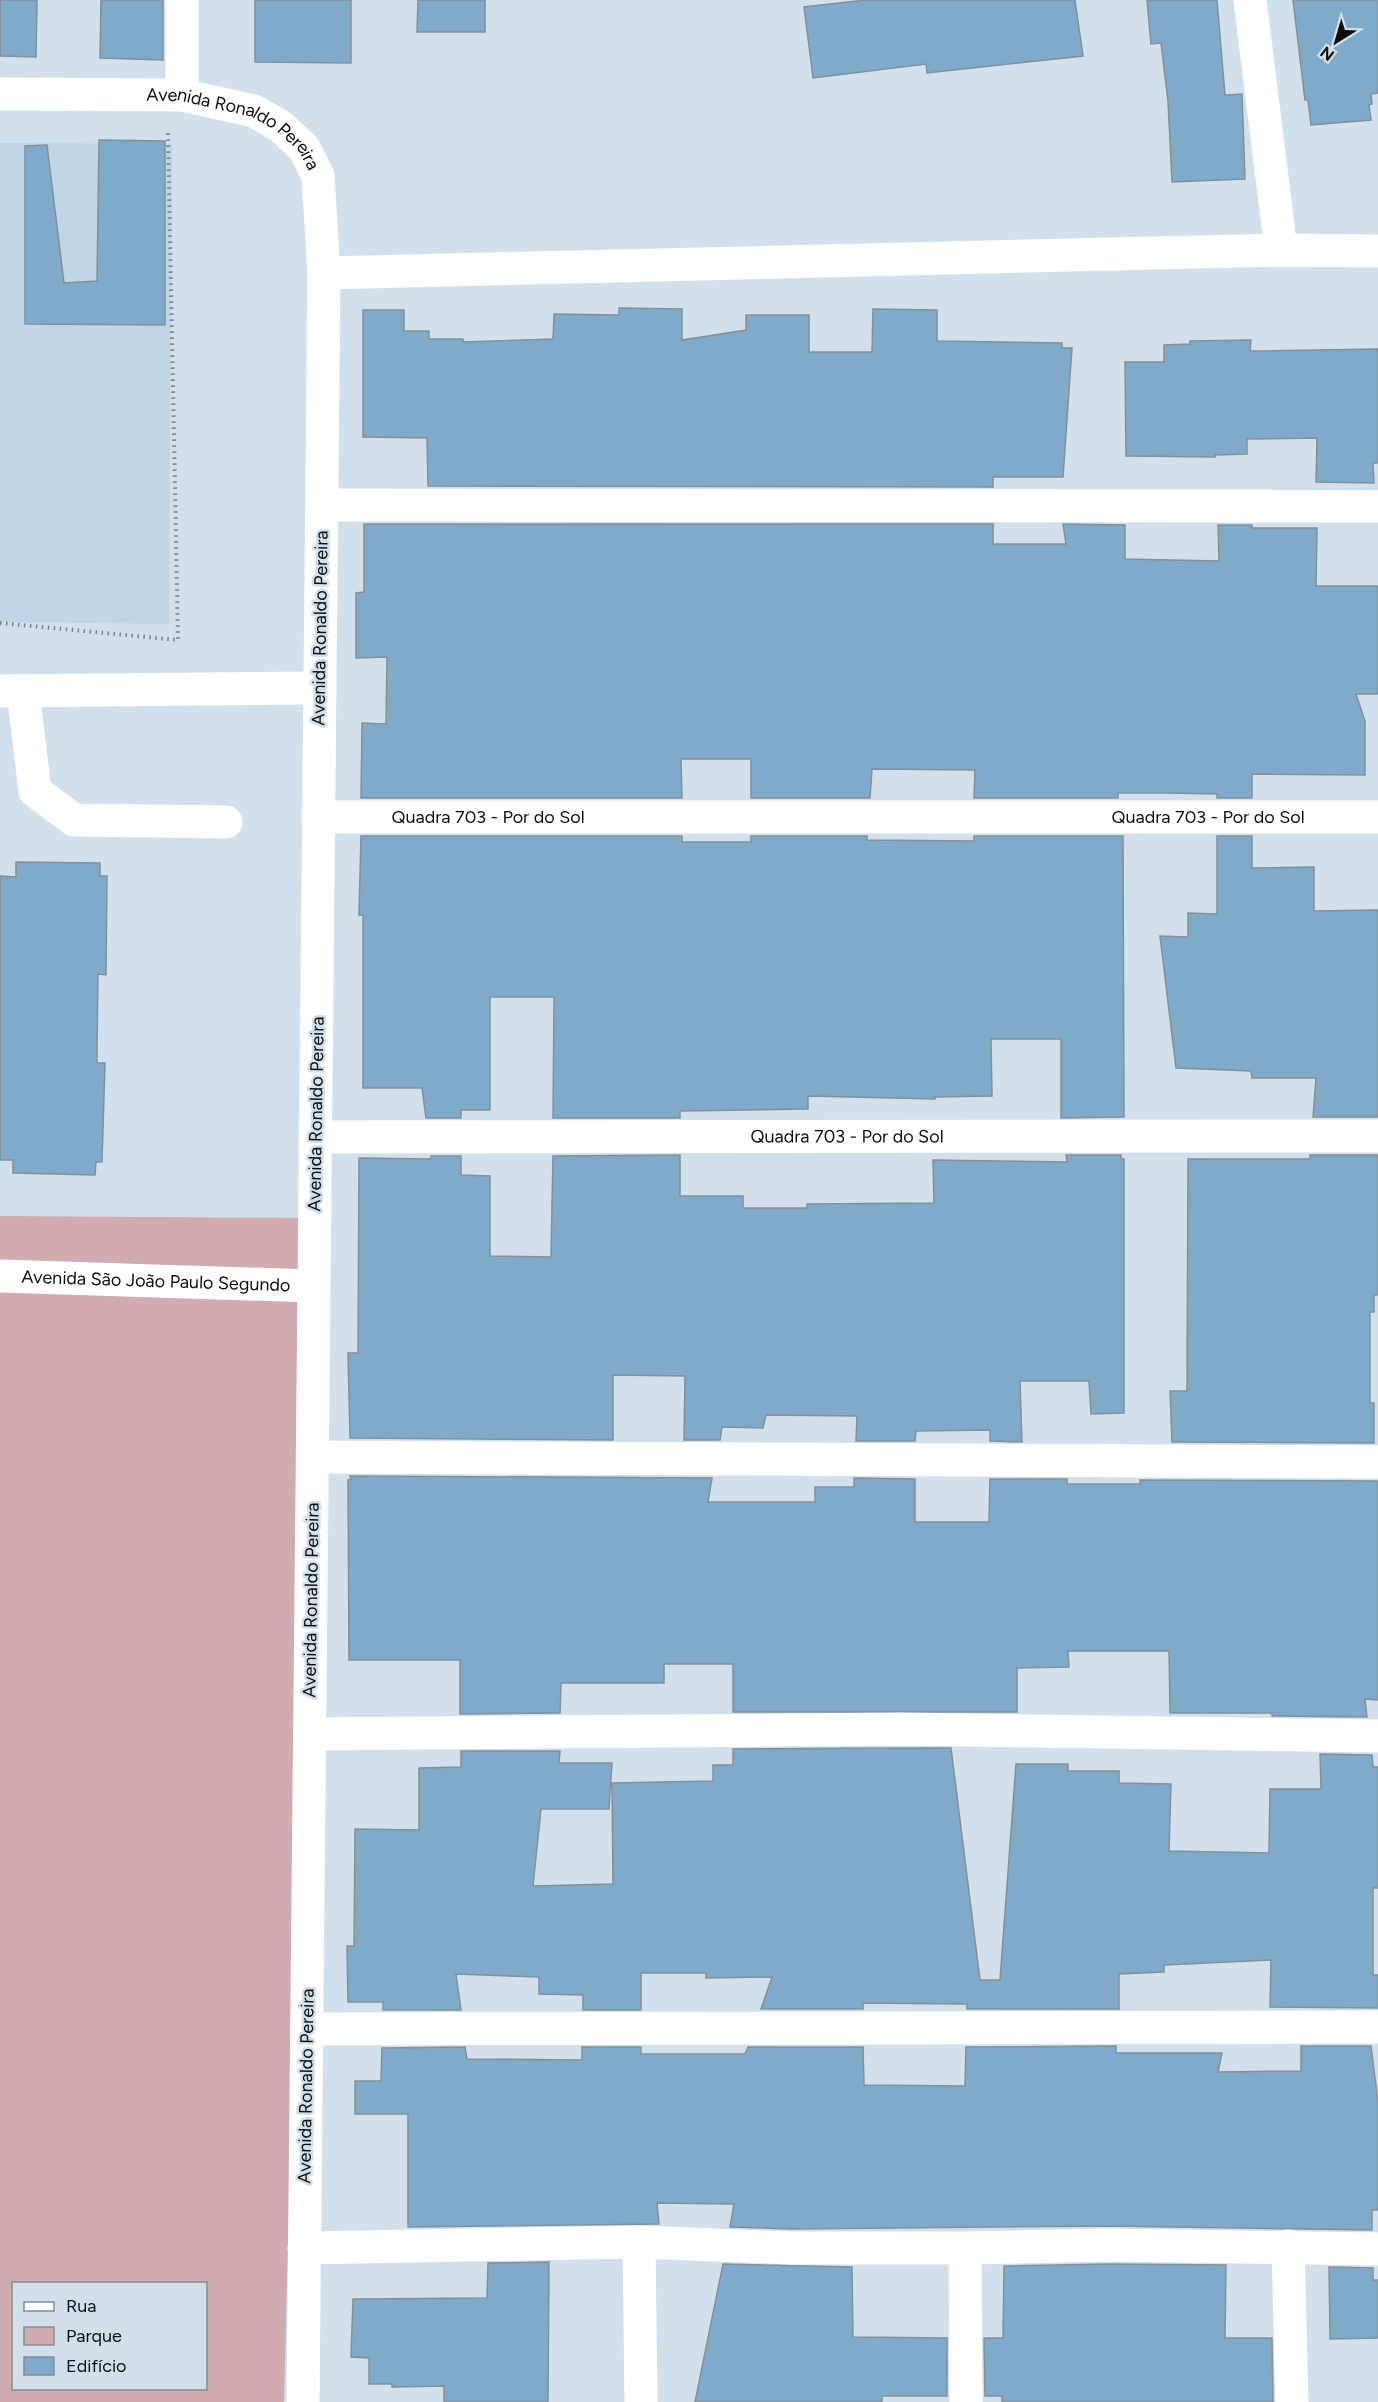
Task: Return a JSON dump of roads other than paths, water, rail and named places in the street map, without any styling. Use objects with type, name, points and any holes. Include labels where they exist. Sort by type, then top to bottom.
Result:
[{"type":"street","points":[[174,94],[182,0]]},
{"type":"street","points":[[1250,0],[1281,250]]},
{"type":"street","name":"Avenida Ronaldo Pereira","points":[[0,94],[174,94],[254,111],[280,126],[304,148],[318,176],[324,273],[303,2402]]},
{"type":"street","points":[[324,273],[1281,250],[1378,251]]},
{"type":"street","points":[[322,505],[1378,506]]},
{"type":"street","points":[[226,822],[74,820],[35,791],[11,691],[320,688]]},
{"type":"street","name":"Quadra 703 - Por do Sol","points":[[318,817],[1378,817]]},
{"type":"street","name":"Quadra 703 - Por do Sol","points":[[316,1137],[1378,1136]]},
{"type":"street","name":"Avenida São João Paulo Segundo","points":[[0,1276],[313,1286]]},
{"type":"street","points":[[313,1457],[1378,1462]]},
{"type":"street","points":[[310,1734],[901,1729],[1378,1736]]},
{"type":"street","points":[[307,2030],[1378,2027]]},
{"type":"street","points":[[304,2248],[639,2242],[792,2248],[1108,2245],[1378,2249]]},
{"type":"street","points":[[639,2242],[641,2402]]},
{"type":"street","points":[[1288,2246],[1292,2402]]},
{"type":"street","points":[[965,2248],[966,2402]]}]
